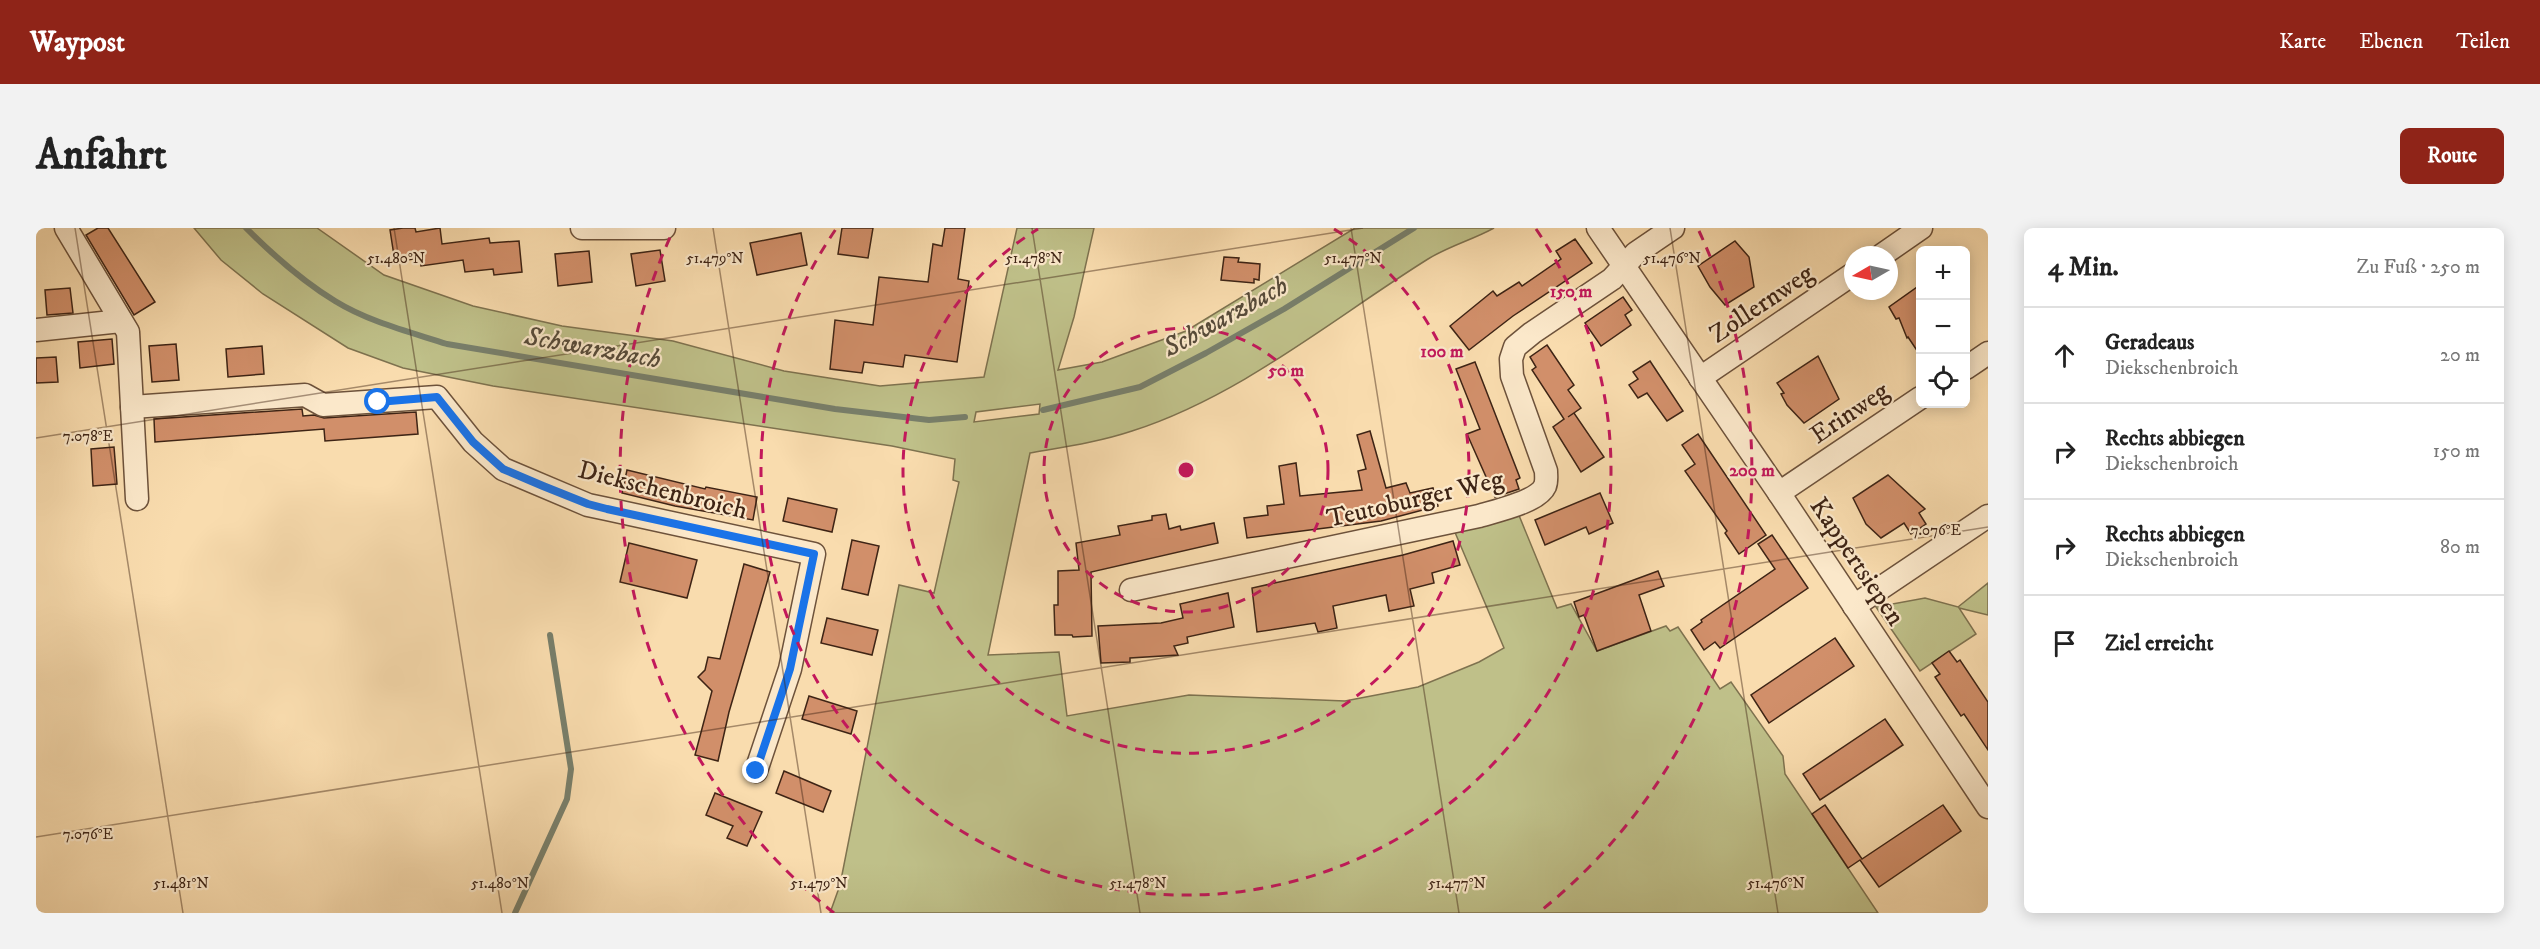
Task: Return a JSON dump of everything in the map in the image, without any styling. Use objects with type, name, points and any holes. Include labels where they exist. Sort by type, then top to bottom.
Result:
[{"type":"street","points":[[66,228],[128,332],[137,499]]},
{"type":"street","points":[[582,228],[663,228]]},
{"type":"street","name":"Kappertsiepen","points":[[1598,228],[1779,493],[1988,807]]},
{"type":"street","name":"Teutoburger Weg","points":[[1131,590],[1479,516],[1523,502],[1539,493],[1545,487],[1546,471],[1512,376],[1511,359],[1515,347],[1612,279],[1636,254],[1673,228]]},
{"type":"street","points":[[1894,246],[1921,228]]},
{"type":"street","name":"Zollernweg","points":[[1700,378],[1844,280]]},
{"type":"street","points":[[36,330],[122,321]]},
{"type":"street","points":[[1970,365],[1988,353]]},
{"type":"street","name":"Diekschenbroich","points":[[132,407],[305,395],[323,405],[437,397],[473,442],[503,469],[543,486],[588,504],[618,512],[814,554],[790,669],[756,771]]},
{"type":"street","name":"Erinweg","points":[[1779,493],[1916,402]]},
{"type":"street","points":[[1854,606],[1988,516]]},
{"type":"green space","points":[[194,228],[317,228],[384,275],[473,306],[562,326],[673,341],[784,371],[880,386],[984,377],[1017,228],[1094,228],[1074,317],[1058,370],[1102,362],[1186,331],[1355,228],[1494,228],[1428,259],[1285,354],[1211,398],[1172,416],[1120,435],[1030,453],[988,655],[1059,652],[1067,716],[1189,695],[1345,701],[1418,687],[1479,662],[1504,648],[1454,530],[1518,513],[1557,608],[1571,604],[1597,651],[1666,626],[1670,631],[1678,627],[1720,689],[1731,682],[1783,756],[1785,774],[1878,913],[830,913],[840,885],[899,585],[934,593],[959,482],[953,480],[955,459],[892,446],[493,386],[403,368],[348,348],[263,294],[221,260]],"holes":[[[1040,404],[1039,414],[974,422],[976,412]]]},
{"type":"green space","points":[[1988,583],[1988,615],[1959,608],[1976,634],[1920,671],[1876,607],[1925,598],[1958,607]]},
{"type":"building","points":[[98,228],[108,228],[155,302],[134,315],[86,235]]},
{"type":"building","points":[[415,228],[416,232],[440,228],[442,244],[489,238],[490,243],[519,241],[522,272],[494,275],[493,269],[465,272],[463,260],[421,266],[420,258],[395,262],[390,230]]},
{"type":"building","points":[[842,228],[873,228],[868,258],[838,254]]},
{"type":"building","points":[[945,228],[965,228],[958,279],[969,281],[957,362],[905,355],[903,367],[864,362],[862,373],[830,369],[835,320],[873,325],[879,277],[928,282],[933,244],[942,246]]},
{"type":"building","points":[[801,233],[807,265],[757,275],[750,243]]},
{"type":"building","points":[[1575,239],[1592,263],[1513,316],[1469,350],[1450,326],[1493,291],[1497,296],[1519,282],[1522,286],[1561,259],[1556,251]]},
{"type":"building","points":[[1735,241],[1749,257],[1754,287],[1725,305],[1710,287],[1698,266]]},
{"type":"building","points":[[660,250],[665,281],[636,286],[631,254]]},
{"type":"building","points":[[589,251],[592,282],[558,286],[555,254]]},
{"type":"building","points":[[1224,257],[1239,258],[1238,262],[1260,264],[1259,280],[1254,279],[1254,283],[1221,280]]},
{"type":"building","points":[[70,288],[73,313],[47,315],[45,290]]},
{"type":"building","points":[[1916,288],[1916,349],[1907,338],[1899,318],[1896,319],[1889,307]]},
{"type":"building","points":[[1623,297],[1632,310],[1625,315],[1631,325],[1601,346],[1585,323]]},
{"type":"building","points":[[112,339],[114,364],[80,368],[78,342]]},
{"type":"building","points":[[176,344],[179,380],[152,382],[149,346]]},
{"type":"building","points":[[1547,345],[1574,385],[1568,390],[1581,408],[1568,417],[1574,413],[1604,457],[1581,472],[1553,427],[1564,419],[1532,370],[1536,367],[1530,357]]},
{"type":"building","points":[[262,346],[264,374],[228,377],[226,349]]},
{"type":"building","points":[[1818,356],[1839,399],[1804,423],[1787,405],[1781,394],[1784,393],[1777,383]]},
{"type":"building","points":[[56,357],[58,382],[36,383],[36,358]]},
{"type":"building","points":[[1650,361],[1683,411],[1667,421],[1647,393],[1638,398],[1629,385],[1638,379],[1633,372]]},
{"type":"building","points":[[1475,362],[1520,478],[1516,480],[1519,489],[1495,497],[1467,434],[1480,429],[1456,369]]},
{"type":"building","points":[[302,409],[303,416],[314,415],[324,418],[416,412],[418,434],[325,441],[324,429],[155,442],[154,419]]},
{"type":"building","points":[[1370,431],[1386,488],[1406,483],[1410,493],[1433,488],[1438,506],[1381,521],[1247,538],[1244,518],[1268,515],[1267,506],[1284,504],[1279,466],[1296,463],[1300,496],[1362,490],[1358,471],[1366,469],[1357,435]]},
{"type":"building","points":[[1698,434],[1766,535],[1739,554],[1725,533],[1727,531],[1685,471],[1695,464],[1682,445]]},
{"type":"building","points":[[114,447],[117,484],[93,486],[91,449]]},
{"type":"building","points":[[627,470],[705,489],[706,487],[757,497],[753,520],[675,506],[622,493]]},
{"type":"building","points":[[1888,475],[1925,509],[1919,513],[1926,524],[1911,534],[1904,523],[1881,538],[1866,524],[1853,498]]},
{"type":"building","points":[[1600,493],[1613,523],[1589,534],[1586,527],[1545,545],[1535,520]]},
{"type":"building","points":[[788,498],[837,509],[832,532],[783,521]]},
{"type":"building","points":[[1166,514],[1169,529],[1180,526],[1181,530],[1214,523],[1218,543],[1091,572],[1092,636],[1055,635],[1054,605],[1058,605],[1058,571],[1079,570],[1076,543],[1120,535],[1118,526],[1152,520],[1152,516]]},
{"type":"building","points":[[1772,535],[1808,588],[1720,648],[1715,642],[1704,650],[1691,630],[1702,622],[1701,620],[1775,569],[1758,544]]},
{"type":"building","points":[[852,540],[879,546],[868,595],[842,589]]},
{"type":"building","points":[[1453,541],[1460,565],[1432,573],[1434,583],[1410,589],[1414,606],[1389,611],[1386,595],[1333,606],[1337,628],[1318,632],[1315,623],[1257,632],[1252,588],[1403,555]]},
{"type":"building","points":[[629,543],[697,560],[687,598],[620,582]]},
{"type":"building","points":[[744,564],[770,572],[729,712],[718,761],[695,755],[712,691],[698,677],[705,670],[708,657],[720,659]]},
{"type":"building","points":[[1658,571],[1664,586],[1639,595],[1651,631],[1597,651],[1584,615],[1579,617],[1574,602]]},
{"type":"building","points":[[1228,593],[1234,627],[1187,637],[1188,643],[1174,646],[1178,655],[1130,658],[1130,662],[1101,663],[1098,626],[1161,623],[1183,618],[1180,604]]},
{"type":"building","points":[[827,618],[878,630],[872,655],[821,643]]},
{"type":"building","points":[[1835,638],[1854,666],[1769,723],[1751,695]]},
{"type":"building","points":[[1949,651],[1957,662],[1960,660],[1988,702],[1988,750],[1964,714],[1961,716],[1935,677],[1940,674],[1932,663]]},
{"type":"building","points":[[809,696],[857,711],[851,734],[802,719]]},
{"type":"building","points":[[1885,719],[1903,745],[1820,800],[1803,774]]},
{"type":"building","points":[[784,771],[831,791],[823,812],[776,793]]},
{"type":"building","points":[[715,793],[762,812],[747,846],[727,838],[733,826],[706,815]]},
{"type":"building","points":[[1825,805],[1862,859],[1943,805],[1961,831],[1879,887],[1860,860],[1848,868],[1812,814]]},
{"type":"waterway","name":"Schwarzbach","points":[[246,228],[288,267],[335,301],[376,321],[447,344],[835,409],[929,420],[965,417]]},
{"type":"waterway","name":"Schwarzbach","points":[[1043,410],[1140,387],[1284,309],[1414,228]]},
{"type":"waterway","points":[[515,913],[567,799],[571,769],[550,635]]},
{"type":"route","points":[[378,402],[437,397],[473,442],[503,469],[588,504],[814,554],[790,669],[766,748],[756,771]]}]
